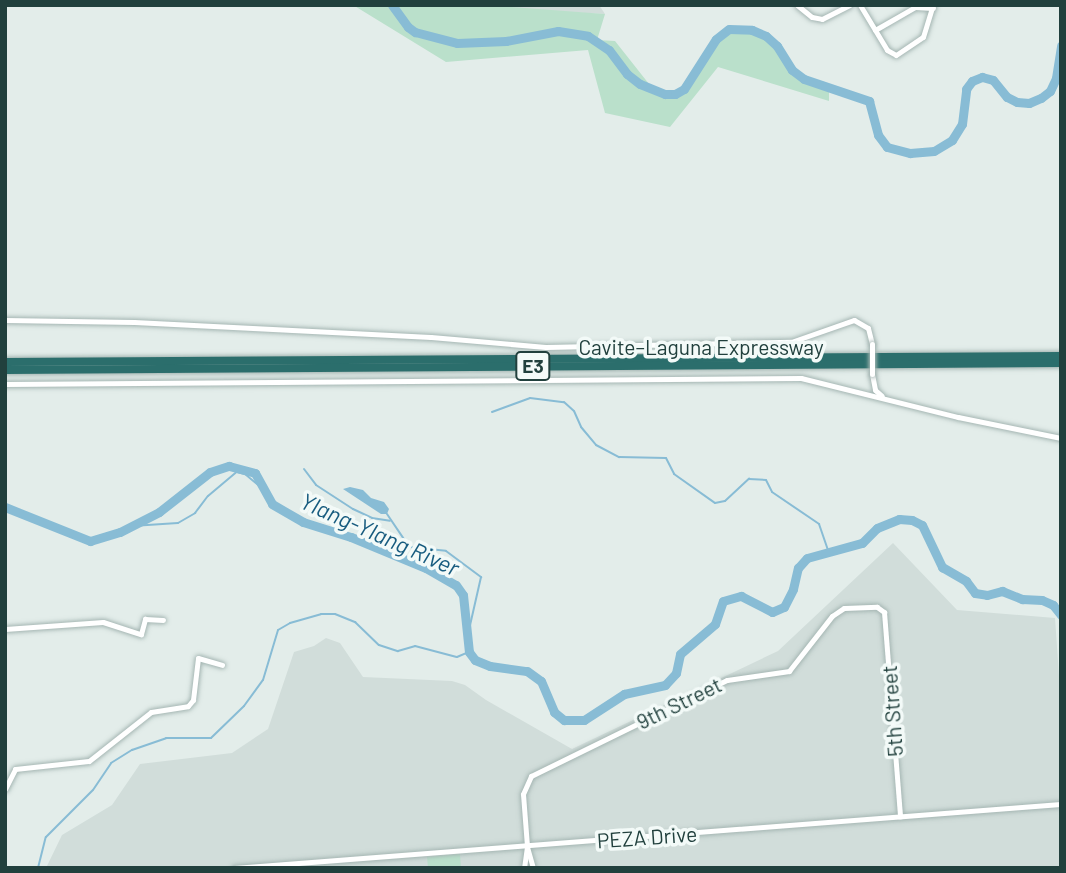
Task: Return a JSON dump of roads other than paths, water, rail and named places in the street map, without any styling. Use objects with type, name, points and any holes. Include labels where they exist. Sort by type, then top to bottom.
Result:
[{"type":"highway","name":"Cavite–Laguna Expressway","points":[[5,362],[1061,356]]},
{"type":"highway","name":"Cavite–Laguna Expressway","points":[[5,370],[1061,363]]},
{"type":"street","points":[[797,5],[812,17],[822,19],[850,5]]},
{"type":"street","points":[[860,5],[875,30],[891,54],[900,54],[923,37],[933,7],[915,7],[875,30]]},
{"type":"street","points":[[5,320],[161,323],[457,339],[546,347],[792,342],[854,320],[868,328],[876,392],[902,403]]},
{"type":"street","points":[[5,384],[801,378],[1061,438]]},
{"type":"street","name":"5th Street","points":[[881,609],[884,612],[900,816]]},
{"type":"street","name":"9th Street","points":[[533,868],[527,846],[523,794],[531,776],[727,680],[789,671],[838,611],[881,609]]},
{"type":"street","points":[[5,629],[103,622],[141,634],[145,619],[163,620]]},
{"type":"street","points":[[5,789],[15,769],[89,761],[151,712],[188,706],[193,700],[198,658],[222,665]]},
{"type":"street","name":"PEZA Drive","points":[[234,868],[1061,804]]},
{"type":"street","name":"9th Street","points":[[524,868],[527,846]]},
{"type":"water","points":[[350,487],[363,490],[371,498],[384,502],[389,509],[387,514],[381,514],[343,489]]},
{"type":"waterway","points":[[392,5],[415,32],[457,43],[506,41],[558,31],[588,36],[609,50],[627,74],[640,84],[665,94],[675,94],[684,89],[716,39],[729,29],[752,30],[766,36],[777,46],[792,70],[804,79],[869,101],[878,135],[887,147],[910,153],[934,151],[952,140],[962,124],[966,89],[972,81],[982,77],[993,80],[1007,97],[1017,102],[1029,103],[1041,98],[1050,91],[1056,78],[1061,45]]},
{"type":"waterway","points":[[492,412],[530,398],[564,402],[574,411],[581,427],[596,445],[619,457],[666,458],[674,474],[715,503],[725,501],[749,479],[766,480],[772,492],[819,524],[828,550]]},
{"type":"waterway","name":"Ylang-Ylang River","points":[[5,507],[90,541],[120,532],[159,512],[210,472],[229,466],[255,473],[272,504],[303,522],[351,537],[426,568],[456,585],[463,595],[469,652],[475,660],[490,666],[527,671],[541,681],[554,712],[564,720],[584,720],[624,694],[665,685],[676,673],[680,654],[715,624],[723,601],[741,596],[772,612],[784,607],[793,589],[798,568],[807,558],[862,543],[877,528],[899,519],[912,520],[922,525],[942,567],[966,581],[975,593],[987,595],[1002,591],[1022,599],[1042,600],[1053,605],[1061,615]]},
{"type":"waterway","points":[[304,469],[316,485],[353,509],[372,518],[390,521]]},
{"type":"waterway","points":[[132,526],[178,523],[195,513],[208,496],[237,472],[245,474],[264,490]]},
{"type":"waterway","points":[[387,514],[409,547],[446,551],[481,577],[468,634]]},
{"type":"waterway","points":[[38,868],[46,837],[93,790],[111,763],[132,750],[166,738],[211,738],[244,706],[263,680],[278,630],[290,623],[321,614],[335,614],[355,622],[379,645],[398,651],[415,646],[457,657],[469,652]]}]
